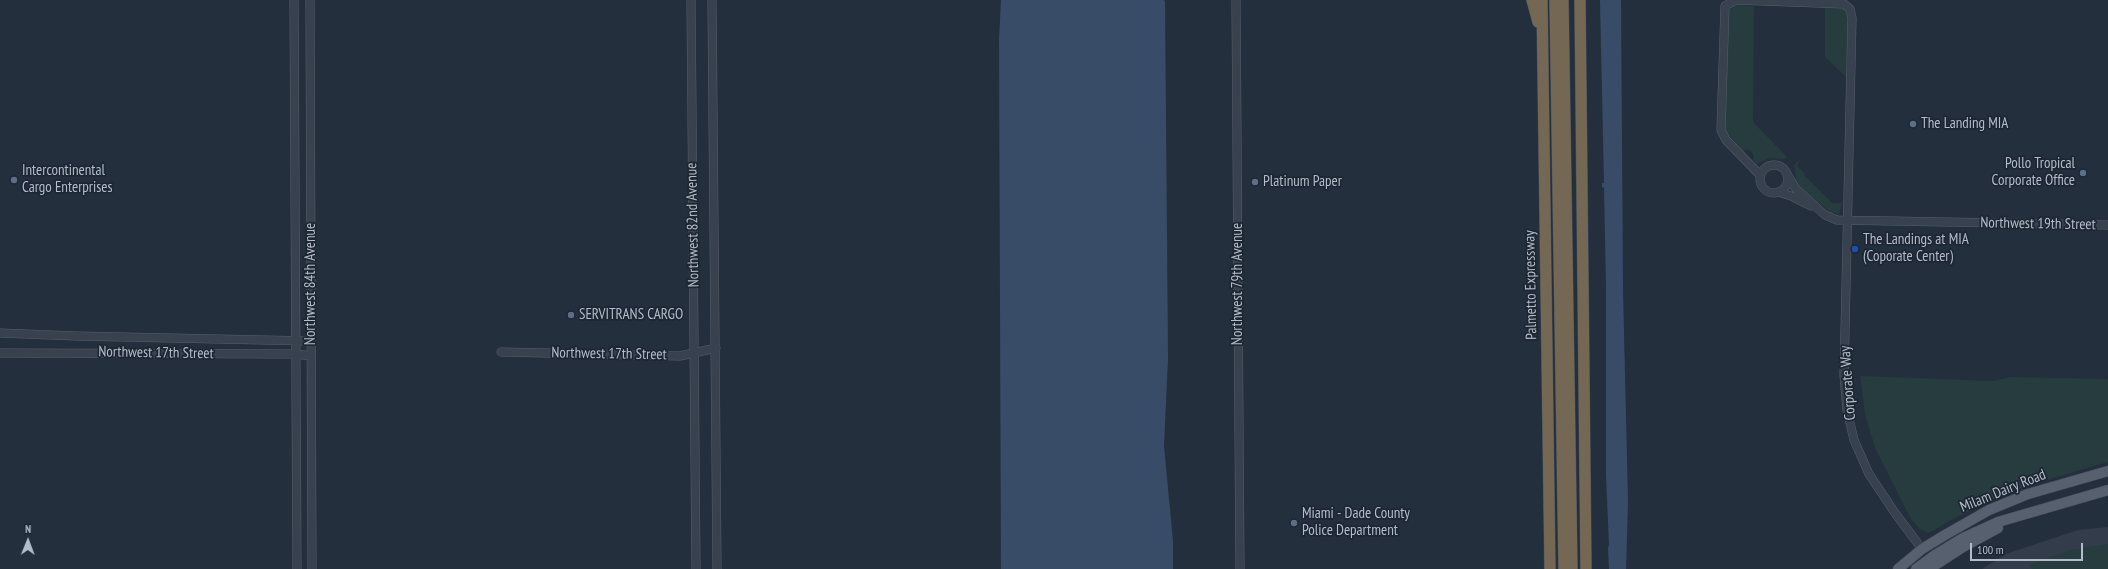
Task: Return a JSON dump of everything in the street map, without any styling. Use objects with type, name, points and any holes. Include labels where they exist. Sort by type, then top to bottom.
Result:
[{"type":"highway","points":[[1532,0],[1542,36]]},
{"type":"highway","name":"Palmetto Expressway","points":[[1542,0],[1550,569]]},
{"type":"highway","points":[[1555,0],[1564,569]]},
{"type":"highway","points":[[1563,0],[1572,569]]},
{"type":"highway","points":[[1580,0],[1586,569]]},
{"type":"main road","name":"Milam Dairy Road","points":[[1898,569],[1922,549],[1960,525],[2003,504],[2028,494],[2108,471]]},
{"type":"main road","name":"Milam Dairy Road","points":[[1916,569],[1929,564],[2023,516],[2108,490]]},
{"type":"main road","points":[[1922,549],[1929,564]]},
{"type":"street","name":"Northwest 84th Avenue","points":[[294,0],[297,569]]},
{"type":"street","name":"Northwest 84th Avenue","points":[[310,0],[312,569]]},
{"type":"street","name":"Northwest 82nd Avenue","points":[[691,0],[696,569]]},
{"type":"street","name":"Northwest 82nd Avenue","points":[[712,0],[717,569]]},
{"type":"street","name":"Northwest 79th Avenue","points":[[1236,0],[1240,569]]},
{"type":"street","name":"Corporate Way","points":[[1760,175],[1726,140],[1721,130],[1724,9],[1728,4],[1736,0],[1844,4],[1850,9],[1852,18],[1844,375],[1850,427],[1859,453],[1869,474],[1895,514],[1922,549]]},
{"type":"street","points":[[1775,165],[1784,169],[1792,184],[1819,209],[1791,196],[1778,192],[1769,192],[1764,189],[1760,180],[1760,175],[1766,167],[1775,165]]},
{"type":"street","points":[[1778,192],[1786,185],[1787,174]]},
{"type":"street","name":"Northwest 19th Street","points":[[1819,209],[1831,218],[1848,221],[2108,224]]},
{"type":"street","name":"Northwest 17th Street","points":[[0,333],[311,341]]},
{"type":"street","name":"Northwest 17th Street","points":[[501,352],[680,356],[716,348]]},
{"type":"street","name":"Northwest 17th Street","points":[[0,353],[296,354],[311,356]]},
{"type":"shaded area","points":[[2108,527],[2108,569],[1982,569],[2006,554],[2078,530]]},
{"type":"green space","points":[[1736,5],[1754,6],[1753,122],[1787,157],[1784,159],[1769,158],[1757,164],[1753,159],[1754,156],[1751,151],[1747,149],[1743,151],[1725,131],[1727,12]]},
{"type":"green space","points":[[1825,6],[1840,7],[1846,11],[1848,15],[1846,77],[1825,57]]},
{"type":"green space","points":[[1800,160],[1797,166],[1805,174],[1804,175],[1832,203],[1842,203],[1839,214],[1831,212],[1798,187],[1795,168],[1793,166]]},
{"type":"green space","points":[[1860,376],[1993,381],[2010,377],[2108,379],[2108,462],[2030,485],[1992,500],[1951,520],[1929,533],[1920,529],[1911,519],[1876,450],[1865,415]]},
{"type":"green space","points":[[2108,544],[2108,569],[2032,569],[2029,565],[2071,550]]},
{"type":"water","points":[[1001,0],[1164,0],[1165,2],[1168,358],[1164,446],[1173,541],[1173,569],[1001,569],[999,40]]},
{"type":"water","points":[[1600,0],[1621,0],[1623,291],[1628,502],[1626,569],[1609,569],[1608,548],[1606,476],[1606,285],[1604,188],[1602,187],[1602,183],[1604,183]]},
{"type":"place","name":"The Landing MIA","points":[[1913,124]]},
{"type":"place","name":"Pollo Tropical Corporate Office","points":[[2083,173]]},
{"type":"place","name":"Intercontinental Cargo Enterprises","points":[[14,180]]},
{"type":"place","name":"Platinum Paper","points":[[1255,182]]},
{"type":"place","name":"The Landings at MIA (Coporate Center)","points":[[1855,249]]},
{"type":"place","name":"SERVITRANS CARGO","points":[[571,315]]},
{"type":"place","name":"Miami - Dade County Police Department","points":[[1294,523]]}]
